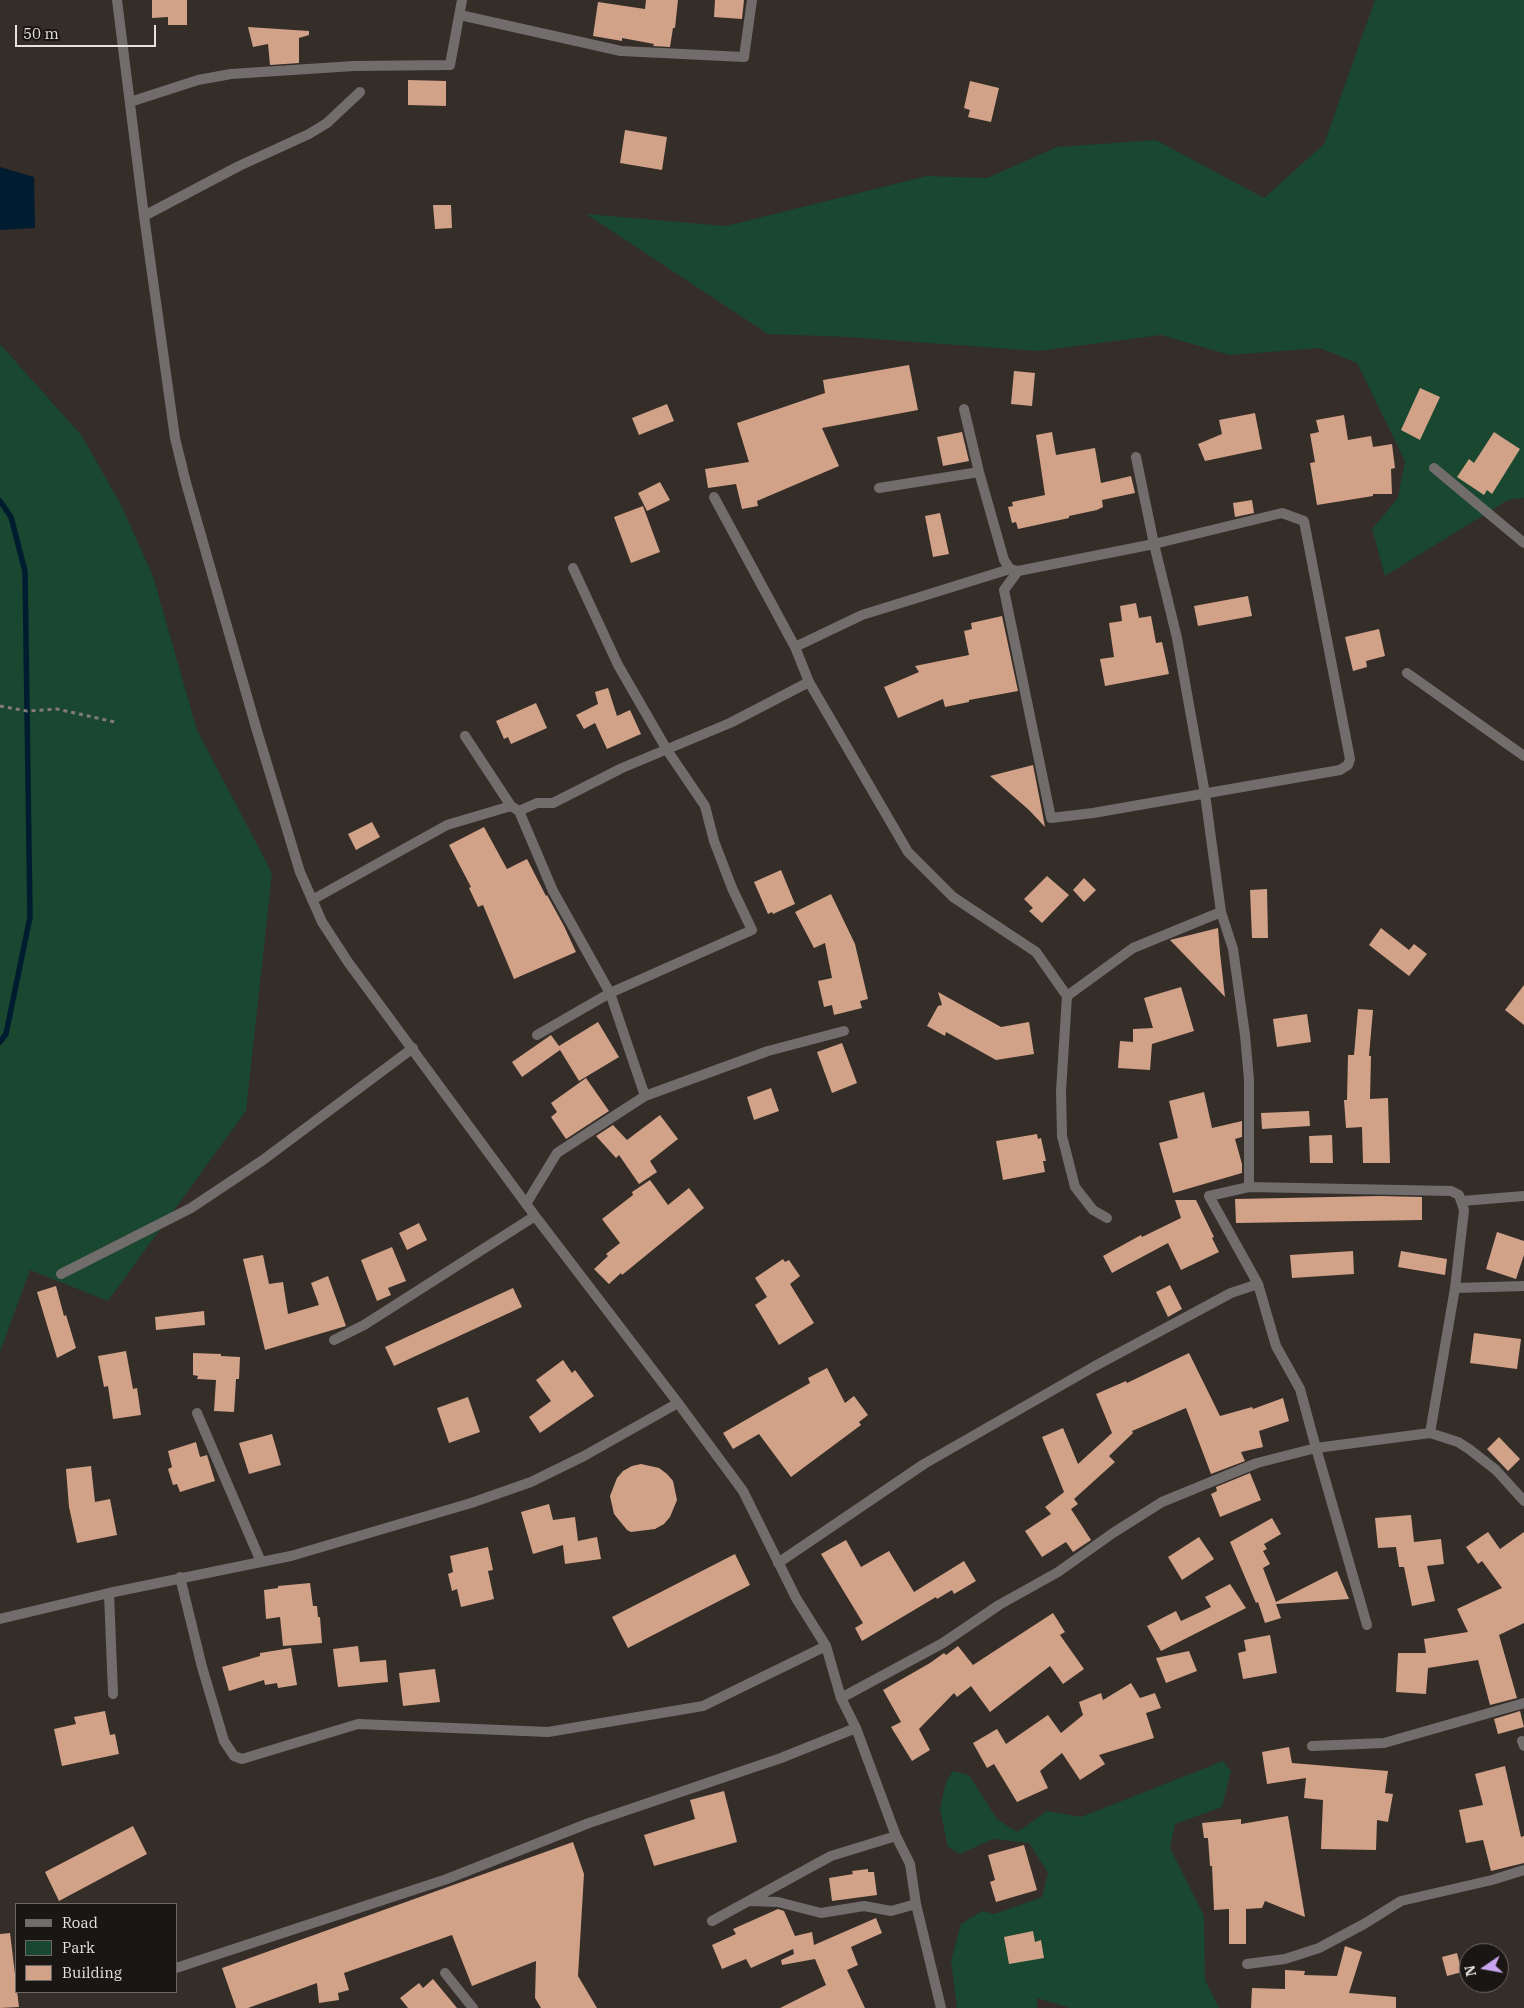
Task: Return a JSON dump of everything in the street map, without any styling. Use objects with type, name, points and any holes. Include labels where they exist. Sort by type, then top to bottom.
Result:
[{"type":"street","points":[[117,0],[144,216],[175,438],[186,483],[257,731],[300,872],[322,922],[348,962],[526,1204],[743,1491],[796,1598],[826,1646],[842,1698],[856,1728],[896,1836],[910,1864],[916,1904],[941,2008]]},
{"type":"street","points":[[130,102],[198,80],[230,74],[354,66],[450,65],[462,0]]},
{"type":"street","points":[[460,16],[621,51],[744,57],[752,0]]},
{"type":"street","points":[[144,216],[239,166],[309,134],[327,123],[360,92]]},
{"type":"street","points":[[964,409],[979,472],[1004,560],[1014,570]]},
{"type":"street","points":[[1136,457],[1154,544],[1177,638],[1205,794],[1221,912],[1233,949],[1249,1080],[1250,1187]]},
{"type":"street","points":[[1434,468],[1524,543]]},
{"type":"street","points":[[878,488],[979,472]]},
{"type":"street","points":[[714,497],[795,647],[809,682],[908,852],[953,896],[1036,952],[1067,996],[1061,1090],[1062,1136],[1075,1187],[1093,1210],[1107,1218]]},
{"type":"street","points":[[795,647],[862,615],[1014,570],[1154,544],[1282,513],[1304,521],[1350,759],[1348,766],[1340,770],[1094,814],[1051,818],[1004,590],[1014,570]]},
{"type":"street","points":[[537,1035],[610,993],[752,930],[732,888],[714,841],[705,806],[667,750],[618,665],[573,568]]},
{"type":"street","points":[[1407,673],[1524,756]]},
{"type":"street","points":[[312,900],[446,825],[537,803],[553,804],[622,768],[730,723],[809,682]]},
{"type":"street","points":[[464,736],[515,808],[552,891],[610,993],[645,1096]]},
{"type":"street","points":[[1067,996],[1133,948],[1221,912]]},
{"type":"street","points":[[526,1204],[557,1153],[645,1096],[768,1051],[844,1031]]},
{"type":"street","points":[[61,1274],[191,1208],[263,1160],[413,1048]]},
{"type":"street","points":[[1367,1625],[1300,1389],[1276,1346],[1258,1284],[1210,1196],[1250,1187],[1451,1191],[1459,1195],[1464,1210],[1454,1288],[1430,1432]]},
{"type":"street","points":[[1462,1201],[1524,1196]]},
{"type":"street","points":[[334,1340],[364,1325],[535,1216]]},
{"type":"street","points":[[778,1563],[924,1464],[1095,1366],[1206,1306],[1231,1293],[1258,1284]]},
{"type":"street","points":[[1454,1288],[1524,1286]]},
{"type":"street","points":[[0,1619],[180,1577],[260,1562],[309,1550],[471,1503],[532,1482],[584,1456],[678,1403]]},
{"type":"street","points":[[197,1414],[260,1562]]},
{"type":"street","points":[[842,1698],[943,1643],[998,1605],[1058,1572],[1113,1533],[1162,1502],[1257,1463],[1316,1448],[1430,1432],[1451,1439],[1469,1449],[1496,1470],[1524,1501]]},
{"type":"street","points":[[180,1577],[202,1667],[224,1741],[234,1756],[242,1759],[358,1724],[548,1732],[703,1706],[826,1646]]},
{"type":"street","points":[[109,1593],[113,1694]]},
{"type":"street","points":[[1312,1746],[1384,1743],[1524,1703]]},
{"type":"street","points":[[178,1967],[447,1879],[589,1823],[764,1764],[856,1728]]},
{"type":"street","points":[[712,1921],[832,1856],[896,1836]]},
{"type":"street","points":[[1247,1964],[1285,1959],[1319,1948],[1364,1924],[1401,1901],[1492,1880],[1524,1870]]},
{"type":"street","points":[[750,1901],[778,1902],[821,1913],[864,1906],[891,1911],[916,1904]]},
{"type":"street","points":[[445,1973],[473,2008]]},
{"type":"path","points":[[0,706],[27,711],[56,709],[115,722]]},
{"type":"green space","points":[[1375,0],[1524,0],[1524,498],[1508,500],[1385,576],[1372,529],[1398,498],[1405,461],[1357,363],[1320,348],[1230,355],[1161,335],[1038,351],[848,337],[768,334],[586,214],[726,226],[927,176],[987,178],[1057,147],[1156,140],[1264,198],[1324,144]]},
{"type":"green space","points":[[0,344],[82,436],[121,505],[153,576],[197,730],[272,873],[246,1111],[108,1301],[30,1270],[0,1352]]},
{"type":"green space","points":[[1223,1761],[1231,1771],[1222,1807],[1175,1824],[1170,1848],[1204,1916],[1205,1980],[1219,2008],[1070,2008],[1037,1998],[1037,2008],[957,2008],[951,1961],[961,1924],[982,1911],[994,1914],[1042,1897],[1048,1873],[1029,1843],[993,1839],[960,1854],[948,1847],[940,1809],[946,1782],[953,1771],[969,1775],[997,1819],[1017,1832],[1047,1811],[1081,1817]]},
{"type":"water","points":[[0,167],[34,177],[35,228],[0,230]]},
{"type":"building","points":[[152,0],[187,0],[187,25],[168,25],[168,17],[152,18]]},
{"type":"building","points":[[646,0],[678,0],[675,28],[673,28],[670,47],[653,46],[654,44],[622,38],[622,41],[593,36],[598,2],[645,9]]},
{"type":"building","points":[[715,0],[744,0],[742,19],[714,17]]},
{"type":"building","points":[[248,27],[309,31],[309,35],[299,38],[299,63],[270,65],[268,44],[253,47]]},
{"type":"building","points":[[408,80],[446,81],[446,106],[408,105]]},
{"type":"building","points":[[970,81],[999,88],[991,122],[968,117],[970,110],[964,108]]},
{"type":"building","points":[[625,130],[667,137],[662,170],[620,163]]},
{"type":"building","points":[[433,205],[451,205],[452,228],[435,229]]},
{"type":"building","points":[[909,365],[918,410],[822,428],[839,466],[757,501],[758,506],[742,509],[736,484],[708,488],[705,469],[749,462],[737,423],[825,393],[823,380]]},
{"type":"building","points":[[1014,371],[1035,373],[1032,406],[1011,404]]},
{"type":"building","points":[[1420,388],[1440,397],[1420,440],[1401,430]]},
{"type":"building","points":[[667,404],[674,421],[639,435],[632,418]]},
{"type":"building","points":[[1255,413],[1262,449],[1205,461],[1198,444],[1222,434],[1219,420]]},
{"type":"building","points":[[1344,415],[1348,440],[1371,436],[1373,447],[1392,444],[1395,468],[1391,469],[1392,494],[1373,494],[1373,496],[1317,505],[1310,463],[1315,462],[1310,434],[1319,432],[1316,420]]},
{"type":"building","points":[[962,432],[969,461],[943,466],[937,437]]},
{"type":"building","points":[[1052,432],[1056,455],[1095,448],[1101,483],[1131,476],[1135,493],[1102,500],[1103,507],[1097,510],[1018,529],[1016,522],[1012,523],[1008,507],[1013,506],[1012,502],[1045,495],[1036,435]]},
{"type":"building","points":[[1494,432],[1520,449],[1492,494],[1487,490],[1484,495],[1457,477],[1469,459],[1474,463]]},
{"type":"building","points":[[660,482],[670,500],[647,511],[638,493]]},
{"type":"building","points":[[1252,500],[1254,513],[1235,517],[1233,503]]},
{"type":"building","points":[[643,506],[660,552],[631,563],[614,517]]},
{"type":"building","points":[[940,513],[949,554],[933,557],[925,516]]},
{"type":"building","points":[[1248,596],[1252,616],[1198,626],[1194,606]]},
{"type":"building","points":[[1136,603],[1139,618],[1151,616],[1156,643],[1162,642],[1169,674],[1105,686],[1100,659],[1114,657],[1109,623],[1122,621],[1120,606]]},
{"type":"building","points":[[1002,616],[1018,691],[969,700],[969,702],[945,707],[943,699],[898,718],[884,687],[919,672],[915,666],[969,655],[964,631],[972,629],[971,623]]},
{"type":"building","points":[[1379,629],[1385,656],[1366,661],[1367,667],[1353,671],[1345,637]]},
{"type":"building","points":[[608,688],[617,716],[630,710],[641,734],[607,749],[595,723],[584,729],[576,715],[598,704],[595,692]]},
{"type":"building","points":[[536,703],[547,728],[511,744],[508,737],[504,739],[496,721]]},
{"type":"building","points":[[1033,765],[1045,827],[1029,810],[990,776]]},
{"type":"building","points":[[372,822],[380,837],[356,850],[348,834]]},
{"type":"building","points":[[484,827],[507,869],[527,859],[564,926],[576,952],[514,979],[483,905],[478,907],[469,888],[471,887],[449,845]]},
{"type":"building","points":[[781,870],[795,904],[773,914],[772,912],[768,914],[754,882]]},
{"type":"building","points":[[1047,876],[1069,895],[1042,923],[1029,911],[1033,908],[1024,899]]},
{"type":"building","points":[[1084,878],[1096,890],[1084,902],[1073,890]]},
{"type":"building","points":[[1267,889],[1268,938],[1252,938],[1250,890]]},
{"type":"building","points":[[831,894],[855,944],[868,999],[860,1001],[862,1008],[834,1015],[832,1005],[824,1007],[818,981],[832,978],[825,943],[814,948],[795,912]]},
{"type":"building","points":[[1218,928],[1220,953],[1225,997],[1170,940]]},
{"type":"building","points":[[1381,928],[1409,950],[1414,944],[1427,954],[1409,976],[1369,945]]},
{"type":"building","points":[[1524,985],[1524,1025],[1505,1010]]},
{"type":"building","points":[[1181,987],[1194,1031],[1152,1044],[1150,1070],[1118,1068],[1120,1041],[1133,1042],[1133,1029],[1153,1028],[1144,998]]},
{"type":"building","points":[[938,992],[1001,1027],[1029,1022],[1034,1054],[996,1060],[946,1032],[945,1036],[927,1026],[938,1006],[942,1005]]},
{"type":"building","points":[[1358,1009],[1373,1010],[1369,1056],[1371,1056],[1370,1099],[1388,1098],[1390,1163],[1363,1163],[1362,1127],[1346,1128],[1344,1100],[1347,1100],[1348,1055],[1354,1055]]},
{"type":"building","points":[[1307,1014],[1311,1042],[1277,1047],[1273,1019]]},
{"type":"building","points":[[598,1022],[619,1057],[579,1081],[560,1050],[522,1077],[512,1062],[551,1035],[559,1046]]},
{"type":"building","points":[[842,1043],[857,1083],[832,1093],[817,1052]]},
{"type":"building","points":[[586,1078],[609,1111],[566,1139],[551,1117],[557,1112],[551,1103]]},
{"type":"building","points":[[771,1088],[779,1111],[754,1120],[747,1097]]},
{"type":"building","points":[[1204,1092],[1212,1128],[1242,1121],[1242,1137],[1235,1139],[1242,1164],[1242,1173],[1173,1193],[1159,1143],[1178,1138],[1169,1101]]},
{"type":"building","points":[[1309,1111],[1310,1126],[1262,1129],[1261,1113]]},
{"type":"building","points":[[660,1115],[678,1139],[650,1161],[657,1172],[639,1184],[619,1155],[616,1158],[596,1136],[613,1125],[627,1140]]},
{"type":"building","points":[[1037,1134],[1038,1139],[1041,1138],[1046,1161],[1043,1161],[1045,1172],[1003,1180],[996,1141]]},
{"type":"building","points":[[1332,1135],[1333,1163],[1310,1163],[1309,1136]]},
{"type":"building","points":[[650,1180],[668,1205],[689,1188],[704,1208],[609,1284],[594,1269],[608,1256],[606,1254],[620,1243],[602,1219],[633,1195],[632,1192]]},
{"type":"building","points":[[1422,1197],[1422,1220],[1236,1223],[1235,1199]]},
{"type":"building","points":[[1175,1200],[1196,1200],[1219,1252],[1181,1270],[1168,1243],[1112,1273],[1103,1256],[1141,1235],[1142,1237],[1181,1218]]},
{"type":"building","points":[[419,1223],[427,1240],[407,1250],[399,1233]]},
{"type":"building","points":[[1497,1232],[1524,1241],[1524,1255],[1516,1279],[1486,1269]]},
{"type":"building","points":[[392,1247],[406,1281],[388,1288],[391,1295],[377,1301],[361,1260]]},
{"type":"building","points":[[1353,1251],[1354,1274],[1292,1278],[1290,1255]]},
{"type":"building","points":[[1401,1251],[1447,1259],[1445,1275],[1398,1267]]},
{"type":"building","points":[[263,1255],[269,1284],[283,1282],[288,1314],[319,1305],[311,1283],[328,1276],[346,1326],[265,1350],[243,1259]]},
{"type":"building","points":[[783,1259],[785,1262],[789,1260],[800,1276],[790,1284],[814,1323],[779,1345],[755,1305],[767,1297],[755,1278]]},
{"type":"building","points":[[1170,1285],[1182,1309],[1168,1317],[1156,1292]]},
{"type":"building","points":[[56,1286],[64,1316],[66,1315],[76,1348],[57,1358],[37,1292]]},
{"type":"building","points":[[513,1288],[522,1307],[394,1366],[385,1347]]},
{"type":"building","points":[[204,1311],[205,1325],[156,1330],[155,1317]]},
{"type":"building","points":[[1474,1333],[1521,1339],[1517,1369],[1470,1363]]},
{"type":"building","points":[[126,1351],[133,1389],[137,1388],[141,1415],[113,1419],[108,1386],[104,1387],[98,1356]]},
{"type":"building","points":[[193,1353],[240,1357],[239,1379],[236,1379],[234,1412],[214,1411],[216,1380],[197,1379],[198,1376],[193,1375]]},
{"type":"building","points":[[1189,1353],[1220,1416],[1252,1407],[1253,1409],[1283,1398],[1289,1421],[1259,1431],[1263,1447],[1241,1452],[1245,1461],[1211,1474],[1186,1408],[1132,1431],[1133,1433],[1109,1456],[1115,1462],[1074,1499],[1078,1504],[1071,1509],[1091,1540],[1073,1552],[1066,1542],[1042,1557],[1025,1531],[1051,1514],[1045,1507],[1064,1492],[1042,1437],[1063,1428],[1078,1464],[1112,1433],[1096,1394],[1126,1381],[1127,1383]]},
{"type":"building","points":[[563,1360],[572,1373],[575,1370],[594,1396],[540,1433],[529,1417],[551,1401],[536,1380]]},
{"type":"building","points":[[827,1368],[845,1403],[854,1396],[868,1415],[859,1422],[861,1425],[791,1477],[759,1434],[733,1449],[723,1433],[810,1383],[808,1378]]},
{"type":"building","points":[[468,1397],[480,1432],[449,1443],[437,1408]]},
{"type":"building","points":[[272,1434],[281,1465],[249,1474],[239,1443]]},
{"type":"building","points":[[1499,1437],[1520,1459],[1508,1471],[1487,1449]]},
{"type":"building","points":[[196,1442],[200,1457],[207,1455],[215,1481],[180,1492],[177,1484],[173,1485],[168,1469],[172,1467],[168,1451]]},
{"type":"building","points":[[641,1464],[659,1468],[667,1474],[673,1481],[677,1500],[670,1517],[664,1524],[655,1529],[631,1532],[627,1530],[614,1514],[610,1496],[617,1478],[623,1471]]},
{"type":"building","points":[[91,1466],[95,1502],[110,1499],[117,1535],[77,1543],[69,1507],[66,1469]]},
{"type":"building","points":[[1250,1473],[1261,1500],[1220,1517],[1211,1494],[1217,1491],[1216,1487]]},
{"type":"building","points":[[549,1504],[553,1520],[575,1517],[578,1541],[597,1537],[601,1559],[565,1564],[563,1545],[533,1554],[521,1512]]},
{"type":"building","points":[[1411,1515],[1414,1542],[1441,1539],[1444,1564],[1427,1566],[1435,1601],[1412,1606],[1404,1567],[1399,1567],[1396,1547],[1378,1548],[1375,1518]]},
{"type":"building","points":[[1272,1518],[1281,1534],[1264,1544],[1267,1549],[1263,1551],[1270,1564],[1263,1568],[1276,1602],[1337,1571],[1349,1599],[1276,1604],[1281,1618],[1265,1623],[1258,1602],[1256,1603],[1230,1542]]},
{"type":"building","points":[[1488,1532],[1500,1549],[1524,1532],[1524,1623],[1499,1635],[1517,1698],[1490,1705],[1478,1660],[1428,1668],[1426,1694],[1396,1692],[1398,1653],[1426,1653],[1424,1639],[1468,1632],[1457,1609],[1502,1588],[1482,1561],[1478,1564],[1466,1547]]},
{"type":"building","points":[[1199,1537],[1214,1559],[1182,1580],[1168,1557]]},
{"type":"building","points":[[846,1540],[861,1567],[889,1551],[914,1592],[964,1561],[976,1581],[954,1594],[952,1590],[937,1599],[936,1597],[862,1641],[855,1628],[863,1623],[821,1554]]},
{"type":"building","points":[[488,1547],[493,1570],[488,1571],[494,1599],[461,1607],[457,1589],[452,1591],[448,1574],[453,1572],[450,1556]]},
{"type":"building","points":[[735,1554],[750,1585],[628,1648],[612,1617]]},
{"type":"building","points":[[310,1583],[313,1606],[317,1606],[318,1617],[320,1617],[322,1643],[283,1646],[280,1617],[266,1619],[264,1590],[278,1588],[278,1586]]},
{"type":"building","points":[[1230,1584],[1246,1608],[1161,1651],[1147,1626],[1176,1611],[1181,1621],[1211,1607],[1205,1597]]},
{"type":"building","points":[[1053,1613],[1065,1632],[1060,1635],[1084,1669],[1063,1684],[1050,1666],[990,1712],[971,1686],[957,1697],[954,1693],[919,1729],[930,1750],[912,1761],[891,1727],[901,1722],[883,1690],[944,1653],[946,1655],[958,1646],[973,1665]]},
{"type":"building","points":[[1270,1635],[1277,1673],[1243,1679],[1238,1653],[1246,1651],[1244,1640]]},
{"type":"building","points":[[358,1646],[360,1662],[386,1660],[388,1682],[338,1687],[333,1649]]},
{"type":"building","points":[[291,1648],[297,1685],[278,1688],[277,1683],[265,1685],[264,1680],[229,1691],[222,1667],[260,1656],[260,1653]]},
{"type":"building","points":[[1189,1651],[1197,1671],[1166,1683],[1156,1658]]},
{"type":"building","points":[[435,1669],[440,1702],[403,1706],[399,1673]]},
{"type":"building","points":[[1131,1683],[1140,1698],[1155,1693],[1161,1708],[1146,1713],[1154,1738],[1099,1755],[1105,1764],[1080,1780],[1062,1753],[1040,1771],[1048,1788],[1017,1802],[994,1764],[987,1768],[973,1743],[997,1729],[1006,1744],[1048,1715],[1061,1733],[1083,1715],[1079,1702],[1101,1693],[1103,1700]]},
{"type":"building","points":[[105,1711],[110,1735],[115,1734],[119,1754],[62,1766],[54,1729],[76,1724],[74,1717]]},
{"type":"building","points":[[1520,1711],[1524,1727],[1498,1734],[1494,1719]]},
{"type":"building","points":[[1289,1747],[1292,1763],[1388,1771],[1385,1793],[1393,1794],[1388,1822],[1377,1820],[1376,1850],[1321,1849],[1323,1800],[1304,1798],[1306,1778],[1267,1784],[1262,1752]]},
{"type":"building","points":[[1505,1766],[1521,1837],[1524,1836],[1524,1863],[1491,1871],[1483,1840],[1466,1843],[1459,1810],[1483,1805],[1475,1774]]},
{"type":"building","points":[[724,1791],[737,1842],[654,1866],[644,1835],[695,1819],[690,1800]]},
{"type":"building","points":[[1288,1816],[1305,1917],[1265,1901],[1262,1908],[1246,1909],[1246,1944],[1229,1944],[1229,1909],[1214,1910],[1212,1866],[1210,1866],[1208,1838],[1204,1838],[1202,1823],[1241,1819],[1241,1824]]},
{"type":"building","points":[[133,1826],[147,1854],[59,1901],[45,1872]]},
{"type":"building","points":[[573,1842],[584,1874],[578,1976],[597,2008],[541,2008],[535,1998],[536,1961],[472,1986],[452,1935],[344,1973],[349,1990],[338,1993],[339,2000],[319,2003],[317,1983],[248,2008],[236,2008],[222,1968]]},
{"type":"building","points":[[1024,1845],[1037,1890],[996,1902],[990,1882],[995,1880],[988,1855]]},
{"type":"building","points":[[868,1869],[868,1872],[874,1872],[877,1895],[832,1901],[829,1878],[853,1874],[852,1871]]},
{"type":"building","points":[[778,1909],[784,1911],[795,1936],[812,1932],[814,1945],[876,1918],[882,1933],[851,1947],[858,1965],[847,1970],[865,2008],[780,2008],[826,1985],[815,1959],[782,1965],[781,1960],[794,1954],[793,1949],[751,1968],[746,1959],[722,1969],[712,1945],[736,1934],[733,1929]]},
{"type":"building","points":[[1033,1931],[1035,1942],[1041,1940],[1044,1958],[1009,1964],[1004,1937]]},
{"type":"building","points":[[10,1933],[15,1974],[15,1993],[17,1993],[19,2007],[0,2008],[0,1934]]},
{"type":"building","points":[[1345,1946],[1362,1952],[1349,1993],[1396,1997],[1396,2008],[1251,2008],[1252,1988],[1285,1989],[1285,1970],[1305,1971],[1304,1975],[1337,1976]]},
{"type":"building","points":[[1457,1953],[1459,1973],[1447,1976],[1442,1957]]},
{"type":"building","points":[[433,1979],[457,2008],[408,2008],[400,1998],[419,1983],[423,1988]]},
{"type":"waterway","points":[[0,501],[11,517],[25,571],[30,917],[6,1034],[0,1042]]}]
